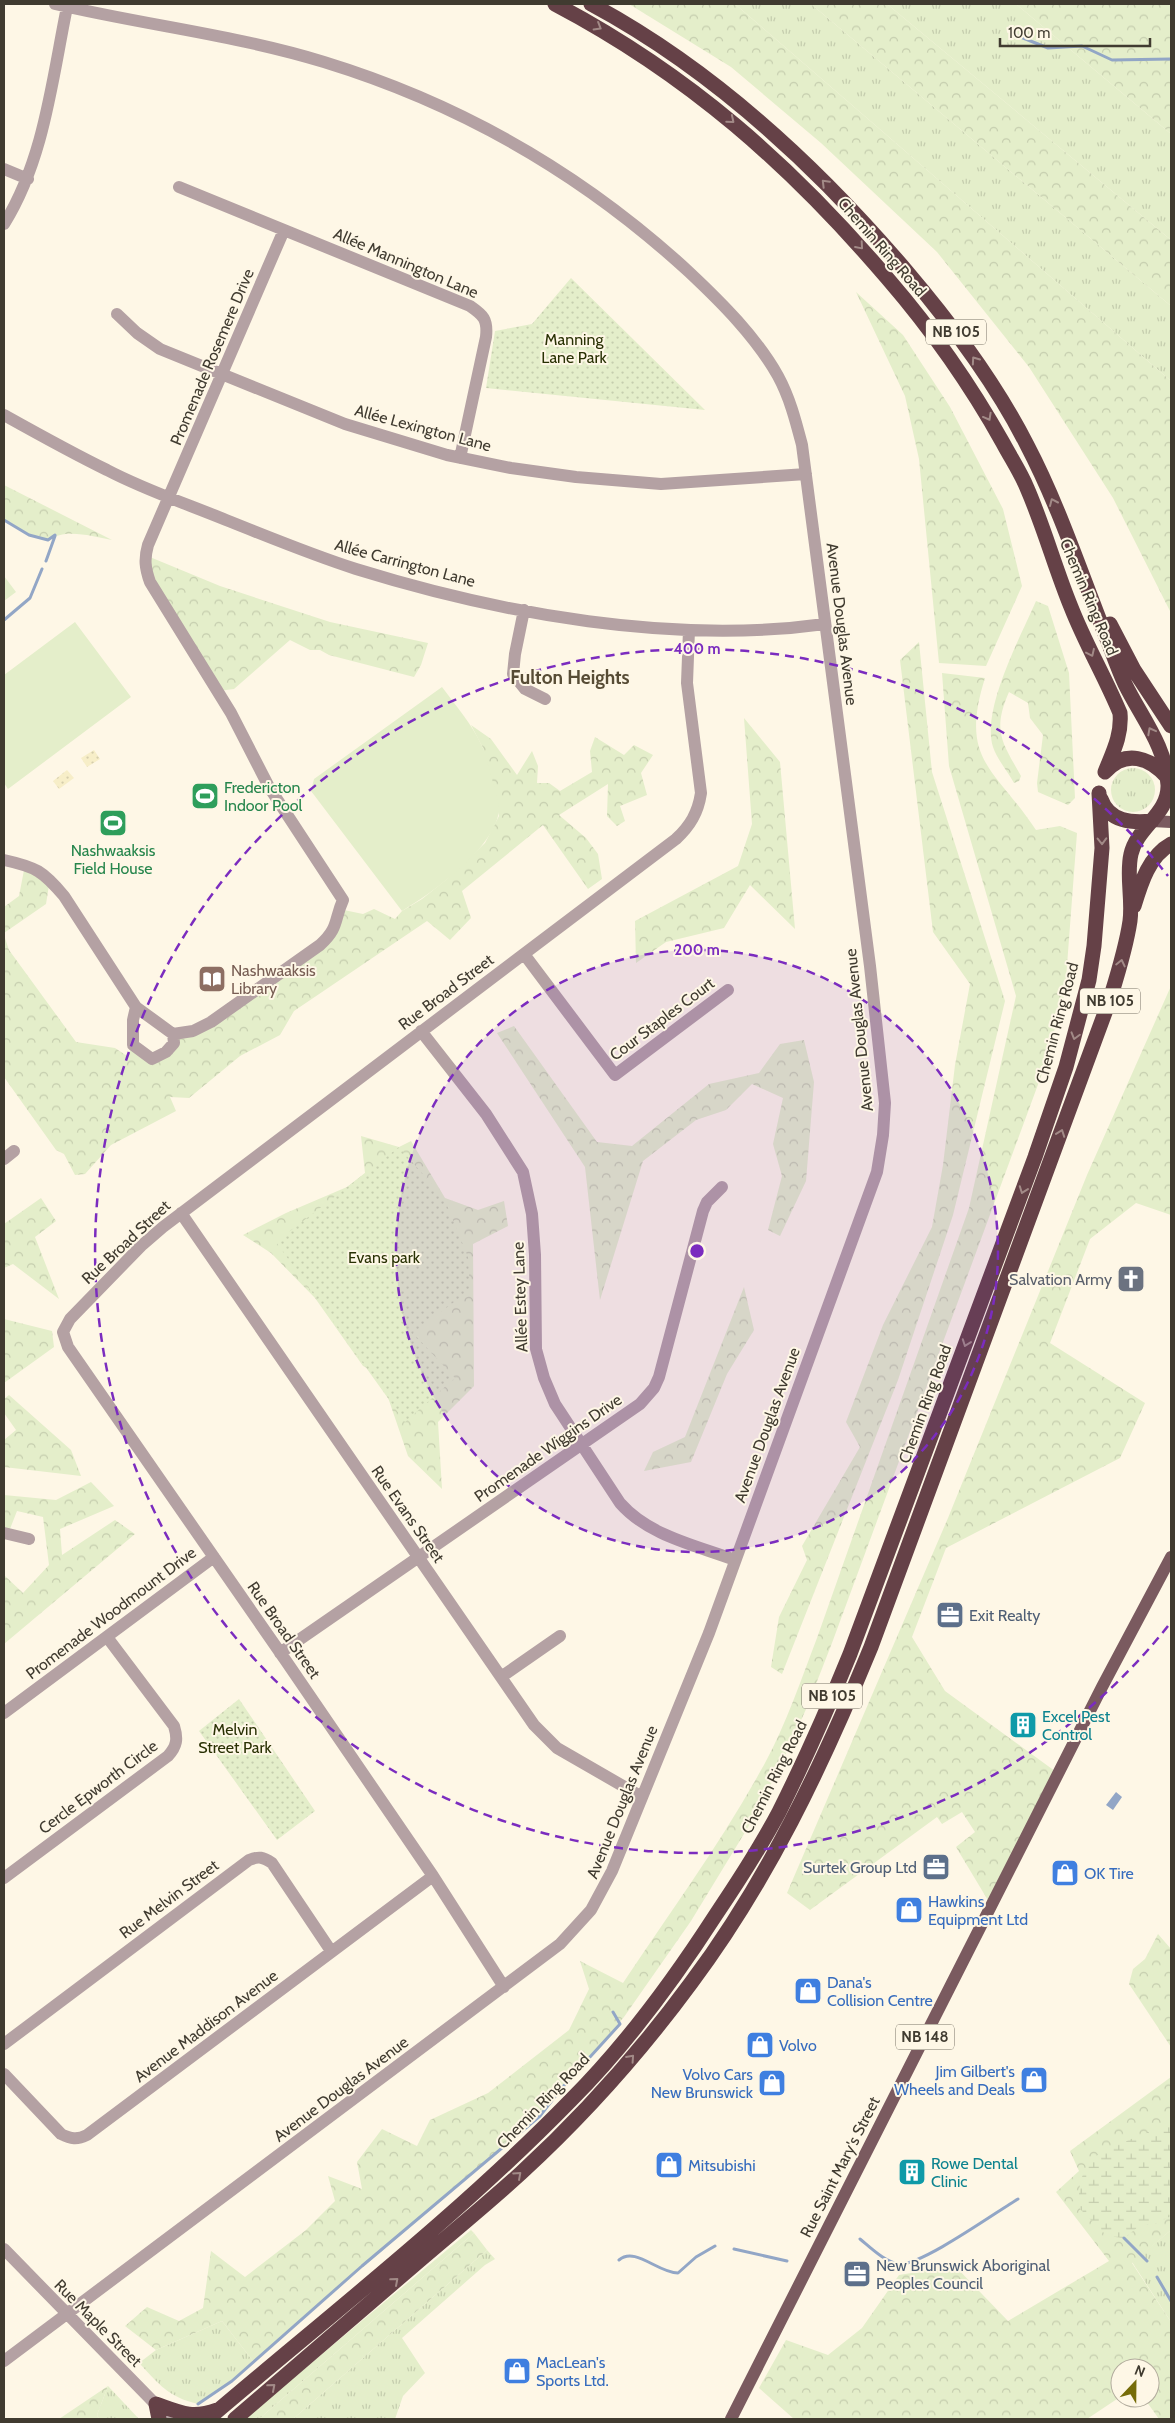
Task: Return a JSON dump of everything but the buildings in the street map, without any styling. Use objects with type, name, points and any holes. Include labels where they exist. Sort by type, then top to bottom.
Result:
[{"type":"highway","name":"Chemin Ring Road","points":[[555,4],[636,51],[684,83],[766,149],[855,240],[912,306],[943,347],[972,389],[1027,488],[1071,608],[1120,713],[1121,728],[1119,740],[1105,772]]},
{"type":"highway","name":"Chemin Ring Road","points":[[591,4],[686,63],[742,106],[825,182],[880,240],[943,314],[991,382],[1027,444],[1063,523],[1125,684],[1163,754],[1169,780]]},
{"type":"highway","points":[[1063,523],[1134,670],[1171,726]]},
{"type":"highway","points":[[1131,758],[1153,763],[1169,780],[1164,805],[1152,821],[1132,823],[1116,818],[1107,810],[1099,793],[1100,782],[1112,764],[1131,758]]},
{"type":"highway","name":"Chemin Ring Road","points":[[208,2419],[413,2246],[511,2158],[573,2099],[624,2041],[681,1969],[745,1872],[778,1814],[816,1735],[850,1654],[1035,1157],[1066,1067],[1089,980],[1094,946],[1102,848],[1099,793]]},
{"type":"highway","name":"Chemin Ring Road","points":[[237,2418],[522,2172],[586,2107],[640,2048],[691,1983],[756,1886],[800,1807],[836,1731],[871,1648],[1110,999],[1121,965],[1130,919],[1131,854],[1139,836],[1152,821]]},
{"type":"highway","points":[[1130,919],[1142,880],[1151,863],[1171,844]]},
{"type":"highway","points":[[158,2412],[202,2416],[222,2408]]},
{"type":"main road","points":[[1152,821],[1171,822]]},
{"type":"main road","name":"Rue Saint Mary's Street","points":[[731,2419],[1102,1687],[1171,1557]]},
{"type":"street","points":[[4,224],[28,179],[46,110],[62,5]]},
{"type":"street","name":"Avenue Douglas Avenue","points":[[4,2361],[560,1944],[591,1910],[609,1877],[708,1633],[877,1172],[883,1135],[885,1103],[870,966],[802,445],[794,412],[778,377],[760,348],[704,286],[671,255],[613,208],[568,175],[490,130],[450,110],[361,74],[257,45],[62,5]]},
{"type":"street","points":[[4,169],[28,179]]},
{"type":"street","name":"Allée Mannington Lane","points":[[180,187],[470,306],[480,313],[488,324],[460,458]]},
{"type":"street","name":"Promenade Rosemere Drive","points":[[173,1034],[194,1031],[211,1022],[320,945],[330,936],[336,925],[343,900],[269,787],[232,713],[150,582],[145,569],[145,555],[284,230]]},
{"type":"street","name":"Allée Lexington Lane","points":[[117,314],[137,333],[160,349],[345,424],[406,444],[460,458],[576,477],[661,484],[806,474]]},
{"type":"street","name":"Allée Carrington Lane","points":[[4,415],[108,471],[169,497],[308,553],[406,583],[524,610],[608,623],[689,630],[741,632],[825,624]]},
{"type":"street","points":[[524,610],[513,674],[524,689],[544,699]]},
{"type":"street","name":"Rue Broad Street","points":[[504,1987],[433,1876],[68,1347],[63,1332],[70,1318],[109,1278],[141,1246],[181,1212],[676,839],[694,818],[699,806],[701,793],[687,683],[689,630]]},
{"type":"street","points":[[4,860],[40,871],[50,879],[64,896],[136,1007],[173,1034],[174,1043],[166,1052],[152,1058],[140,1052],[133,1045],[133,1020],[136,1007]]},
{"type":"street","name":"Cour Staples Court","points":[[524,954],[615,1075],[728,990]]},
{"type":"street","name":"Allée Estey Lane","points":[[421,1031],[486,1114],[523,1172],[533,1222],[536,1349],[544,1378],[555,1404],[620,1503],[640,1523],[651,1529],[735,1560]]},
{"type":"street","name":"Promenade Wiggins Drive","points":[[280,1653],[640,1404],[654,1388],[662,1365],[706,1202],[722,1187]]},
{"type":"street","name":"Rue Evans Street","points":[[181,1212],[534,1725],[557,1748],[642,1797]]},
{"type":"street","points":[[4,1533],[29,1539]]},
{"type":"street","name":"Promenade Woodmount Drive","points":[[4,1713],[214,1557]]},
{"type":"street","points":[[501,1677],[560,1636]]},
{"type":"street","name":"Cercle Epworth Circle","points":[[4,1878],[168,1756],[176,1747],[177,1736],[174,1726],[107,1637]]},
{"type":"street","name":"Rue Melvin Street","points":[[4,2044],[241,1866],[257,1856],[265,1858],[272,1863],[331,1951]]},
{"type":"street","name":"Avenue Maddison Avenue","points":[[4,2074],[61,2134],[79,2139],[87,2135],[433,1876]]},
{"type":"street","name":"Rue Maple Street","points":[[4,2249],[158,2412],[170,2419]]},
{"type":"green space","points":[[629,4],[735,4],[1171,381],[1171,613],[1113,498],[1029,367],[937,252],[821,143],[731,67]]},
{"type":"green space","points":[[735,4],[811,4],[1171,306],[1171,381]]},
{"type":"green space","points":[[811,4],[887,4],[1171,240],[1171,306]]},
{"type":"green space","points":[[887,4],[1016,4],[1171,134],[1171,240]]},
{"type":"green space","points":[[1016,4],[1171,4],[1171,134]]},
{"type":"green space","name":"Manning Lane Park","points":[[571,278],[705,410],[486,388],[495,331],[532,324]]},
{"type":"green space","points":[[856,292],[903,335],[950,407],[1003,509],[1022,586],[986,666],[939,663],[919,459],[905,396]]},
{"type":"green space","points":[[4,485],[112,540],[79,534],[63,534],[48,540],[29,535],[4,520]]},
{"type":"green space","points":[[145,555],[220,586],[330,622],[428,643],[421,665],[414,677],[329,655],[320,650],[310,650],[290,640],[234,689],[218,691],[150,582]]},
{"type":"green space","points":[[4,576],[16,592],[4,601]]},
{"type":"green space","points":[[1036,601],[1048,606],[1069,673],[1075,798],[1068,805],[1038,792],[1037,783],[1043,735],[1030,718],[1028,703],[1009,692],[1004,705],[1000,727],[1004,745],[1021,776],[1019,781],[1014,783],[993,747],[991,732],[997,694],[1004,673]]},
{"type":"green space","points":[[75,622],[131,697],[8,789],[4,783],[4,675]]},
{"type":"green space","points":[[919,642],[932,772],[1005,1001],[953,1215],[898,1380],[782,1674],[771,1667],[779,1617],[807,1560],[802,1546],[860,1447],[846,1422],[883,1325],[932,1227],[943,1165],[955,1065],[970,984],[933,932],[900,660]]},
{"type":"green space","points":[[942,673],[985,678],[978,706],[976,728],[979,746],[985,762],[1036,830],[1060,826],[1077,833],[1065,992],[1043,1071],[832,1643],[807,1707],[779,1769],[747,1829],[691,1921],[624,2017],[540,2116],[253,2361],[222,2321],[156,2350],[125,2326],[147,2307],[179,2321],[203,2308],[211,2251],[245,2277],[306,2230],[335,2201],[328,2176],[362,2189],[357,2162],[382,2129],[417,2146],[430,2120],[488,2093],[569,2030],[589,1989],[580,1961],[623,1983],[714,1847],[749,1792],[773,1748],[817,1638],[969,1208],[1016,996],[949,766]]},
{"type":"green space","points":[[442,687],[469,723],[484,750],[499,807],[498,816],[493,830],[472,857],[443,883],[402,911],[311,791],[314,779]]},
{"type":"green space","points":[[744,718],[780,762],[795,929],[750,885],[724,928],[666,942],[636,963],[635,921],[738,866],[752,824]]},
{"type":"green space","points":[[471,725],[491,739],[517,775],[532,751],[538,766],[537,783],[549,783],[560,791],[592,772],[590,751],[595,737],[624,755],[634,745],[653,755],[641,773],[647,795],[620,806],[625,821],[617,826],[607,816],[608,784],[559,815],[586,838],[598,854],[602,879],[588,889],[543,825],[462,891],[471,918],[450,940],[427,921],[294,1011],[280,1035],[240,1056],[189,1098],[170,1097],[176,1111],[111,1145],[85,1174],[75,1175],[64,1154],[56,1150],[4,1077],[4,935],[9,950],[76,1042],[115,1048],[127,1056],[133,1045],[140,1052],[166,1052],[173,1034],[193,1031],[320,945],[339,909],[363,914],[374,909],[395,919],[402,911],[422,899],[447,879],[485,843],[499,816],[483,748]]},
{"type":"green space","points":[[1133,768],[1145,772],[1151,778],[1155,790],[1151,802],[1145,808],[1133,812],[1121,808],[1115,802],[1111,790],[1115,778],[1121,772]]},
{"type":"green space","points":[[25,865],[50,879],[46,904],[4,933],[4,907],[19,896]]},
{"type":"green space","points":[[1171,986],[1171,1215],[1136,1203],[1090,1239],[1050,1343],[1145,1403],[1120,1458],[946,1548],[912,1637],[945,1691],[1059,1774],[992,1907],[956,1847],[975,1832],[962,1812],[942,1824],[937,1817],[810,1910],[787,1893],[948,1518],[1087,1175]]},
{"type":"green space","points":[[514,1026],[597,1142],[632,1146],[709,1084],[759,1073],[780,1044],[804,1040],[814,1082],[806,1181],[780,1236],[768,1230],[782,1176],[773,1144],[783,1098],[752,1084],[726,1110],[696,1120],[643,1161],[600,1300],[585,1167],[497,1033]]},
{"type":"green space","name":"Evans park","points":[[361,1136],[399,1147],[411,1141],[445,1198],[478,1210],[504,1201],[508,1226],[473,1244],[474,1386],[438,1422],[442,1489],[408,1456],[380,1374],[363,1366],[315,1298],[271,1253],[243,1235],[286,1213],[347,1187],[365,1173]]},
{"type":"green space","name":"Evans park","points":[[399,1147],[444,1198],[468,1257],[470,1290],[413,1333],[455,1378],[405,1422],[276,1242]]},
{"type":"green space","points":[[41,1198],[56,1221],[35,1237],[59,1299],[13,1264],[4,1268],[4,1224]]},
{"type":"green space","points":[[744,1287],[754,1330],[727,1374],[691,1462],[644,1471],[653,1452],[685,1437]]},
{"type":"green space","points":[[4,1319],[52,1331],[54,1347],[4,1383]]},
{"type":"green space","points":[[9,1395],[71,1450],[81,1476],[4,1467],[4,1440],[16,1430],[4,1413],[4,1399]]},
{"type":"green space","points":[[91,1482],[114,1506],[60,1529],[62,1555],[115,1520],[135,1534],[4,1644],[4,1575],[23,1593],[49,1565],[43,1517],[17,1511],[8,1534],[4,1533],[4,1495],[56,1500]]},
{"type":"green space","name":"Melvin Street Park","points":[[239,1699],[315,1811],[277,1840],[199,1731]]},
{"type":"green space","points":[[1158,1934],[1171,1949],[1171,2047],[1129,1984],[1133,1969],[1145,1959]]},
{"type":"green space","points":[[1171,2077],[1171,2230],[1132,2263],[1171,2322],[1171,2419],[1159,2419],[1151,2408],[1160,2408],[1160,2358],[1110,2358],[1110,2404],[1087,2419],[794,2419],[759,2388],[786,2340],[828,2355],[862,2328],[899,2275],[955,2266],[1008,2321],[1109,2261],[1056,2192],[1079,2171],[1070,2151]]},
{"type":"green space","points":[[1171,2123],[1171,2216],[1155,2224],[1142,2224],[1124,2238],[1107,2236],[1080,2209],[1080,2184],[1087,2166],[1095,2156],[1104,2151]]},
{"type":"green space","points":[[471,2230],[474,2233],[259,2419],[244,2419]]},
{"type":"green space","points":[[1171,2230],[1171,2322],[1132,2262]]},
{"type":"green space","points":[[474,2233],[487,2250],[293,2419],[259,2419]]},
{"type":"green space","points":[[487,2250],[495,2259],[485,2265],[402,2338],[425,2373],[403,2396],[395,2419],[293,2419]]},
{"type":"green space","points":[[222,2321],[253,2361],[232,2381],[198,2404],[179,2398],[165,2389],[139,2363],[156,2350]]},
{"type":"green space","points":[[108,2386],[139,2419],[99,2419],[97,2415]]},
{"type":"green space","points":[[108,2386],[97,2415],[99,2419],[59,2419]]},
{"type":"sand","points":[[94,750],[100,759],[87,767],[81,758]]},
{"type":"sand","points":[[67,770],[74,778],[59,789],[53,781]]},
{"type":"water","points":[[1116,1792],[1122,1797],[1113,1810],[1106,1805]]},
{"type":"waterway","points":[[1018,36],[1048,48],[1082,46],[1112,60],[1171,59]]},
{"type":"waterway","points":[[4,520],[29,535],[48,540],[55,535]]},
{"type":"waterway","points":[[46,561],[55,536]]},
{"type":"waterway","points":[[4,620],[30,598],[42,569]]},
{"type":"waterway","points":[[198,2404],[232,2381],[362,2266],[540,2116],[560,2090],[620,2024],[613,2012]]},
{"type":"waterway","points":[[860,2239],[889,2261],[899,2264],[910,2262],[941,2248],[1018,2199]]},
{"type":"waterway","points":[[1124,2238],[1147,2261]]},
{"type":"waterway","points":[[619,2260],[632,2256],[670,2272],[678,2273],[696,2257],[715,2246]]},
{"type":"waterway","points":[[734,2249],[787,2261]]},
{"type":"waterway","points":[[1157,2277],[1171,2301]]},
{"type":"place","name":"Fredericton Indoor Pool","points":[[205,796]]},
{"type":"place","name":"Nashwaaksis Field House","points":[[113,823]]},
{"type":"place","name":"Nashwaaksis Library","points":[[212,979]]},
{"type":"place","name":"Salvation Army","points":[[1131,1279]]},
{"type":"place","name":"Exit Realty","points":[[950,1615]]},
{"type":"place","name":"Excel Pest Control","points":[[1023,1725]]},
{"type":"place","name":"Surtek Group Ltd","points":[[936,1867]]},
{"type":"place","name":"OK Tire","points":[[1065,1873]]},
{"type":"place","name":"Hawkins Equipment Ltd","points":[[909,1910]]},
{"type":"place","name":"Dana's Collision Centre","points":[[808,1991]]},
{"type":"place","name":"Volvo","points":[[760,2045]]},
{"type":"place","name":"Jim Gilbert's Wheels and Deals","points":[[1034,2080]]},
{"type":"place","name":"Volvo Cars New Brunswick","points":[[772,2083]]},
{"type":"place","name":"Mitsubishi","points":[[669,2165]]},
{"type":"place","name":"Rowe Dental Clinic","points":[[912,2172]]},
{"type":"place","name":"New Brunswick Aboriginal Peoples Council","points":[[857,2274]]},
{"type":"place","name":"MacLean's Sports Ltd.","points":[[517,2371]]},
{"type":"district","name":"Fulton Heights","points":[[570,677]]}]
